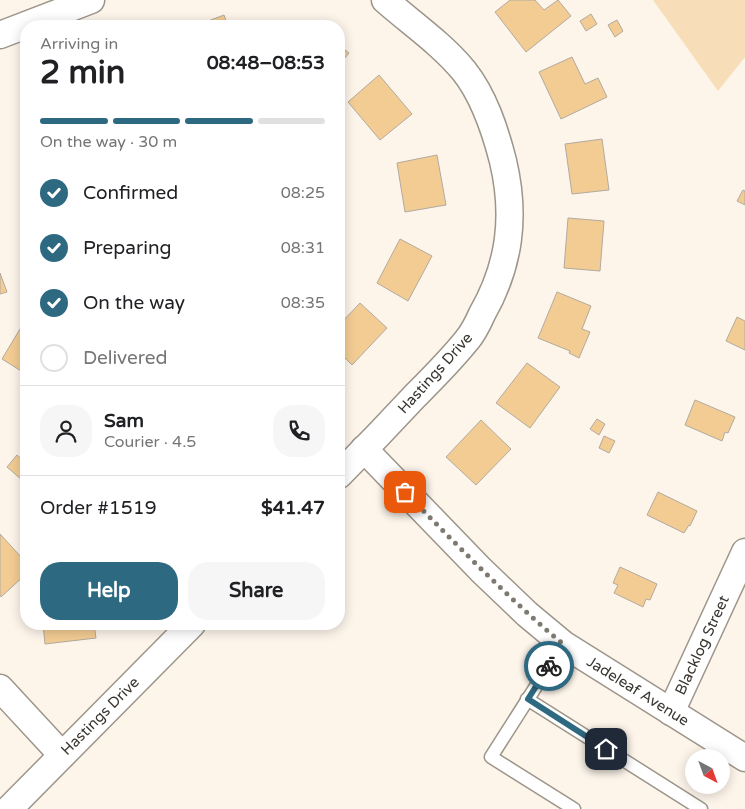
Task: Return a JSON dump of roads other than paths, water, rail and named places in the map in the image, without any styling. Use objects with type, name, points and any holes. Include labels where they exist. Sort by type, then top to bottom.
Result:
[{"type":"street","points":[[44,20],[91,0]]},
{"type":"street","name":"Hastings Drive","points":[[345,469],[468,339],[488,305],[505,263],[510,232],[506,173],[492,124],[474,86],[451,56],[385,0]]},
{"type":"street","name":"Jadeleaf Avenue","points":[[364,450],[481,570],[527,614],[563,644],[745,758]]},
{"type":"street","name":"Blacklog Street","points":[[672,712],[745,552]]},
{"type":"street","name":"Hastings Drive","points":[[9,809],[186,630]]},
{"type":"street","points":[[0,688],[62,755]]},
{"type":"lane","points":[[563,644],[491,756],[574,809]]},
{"type":"lane","points":[[528,699],[701,809]]}]
